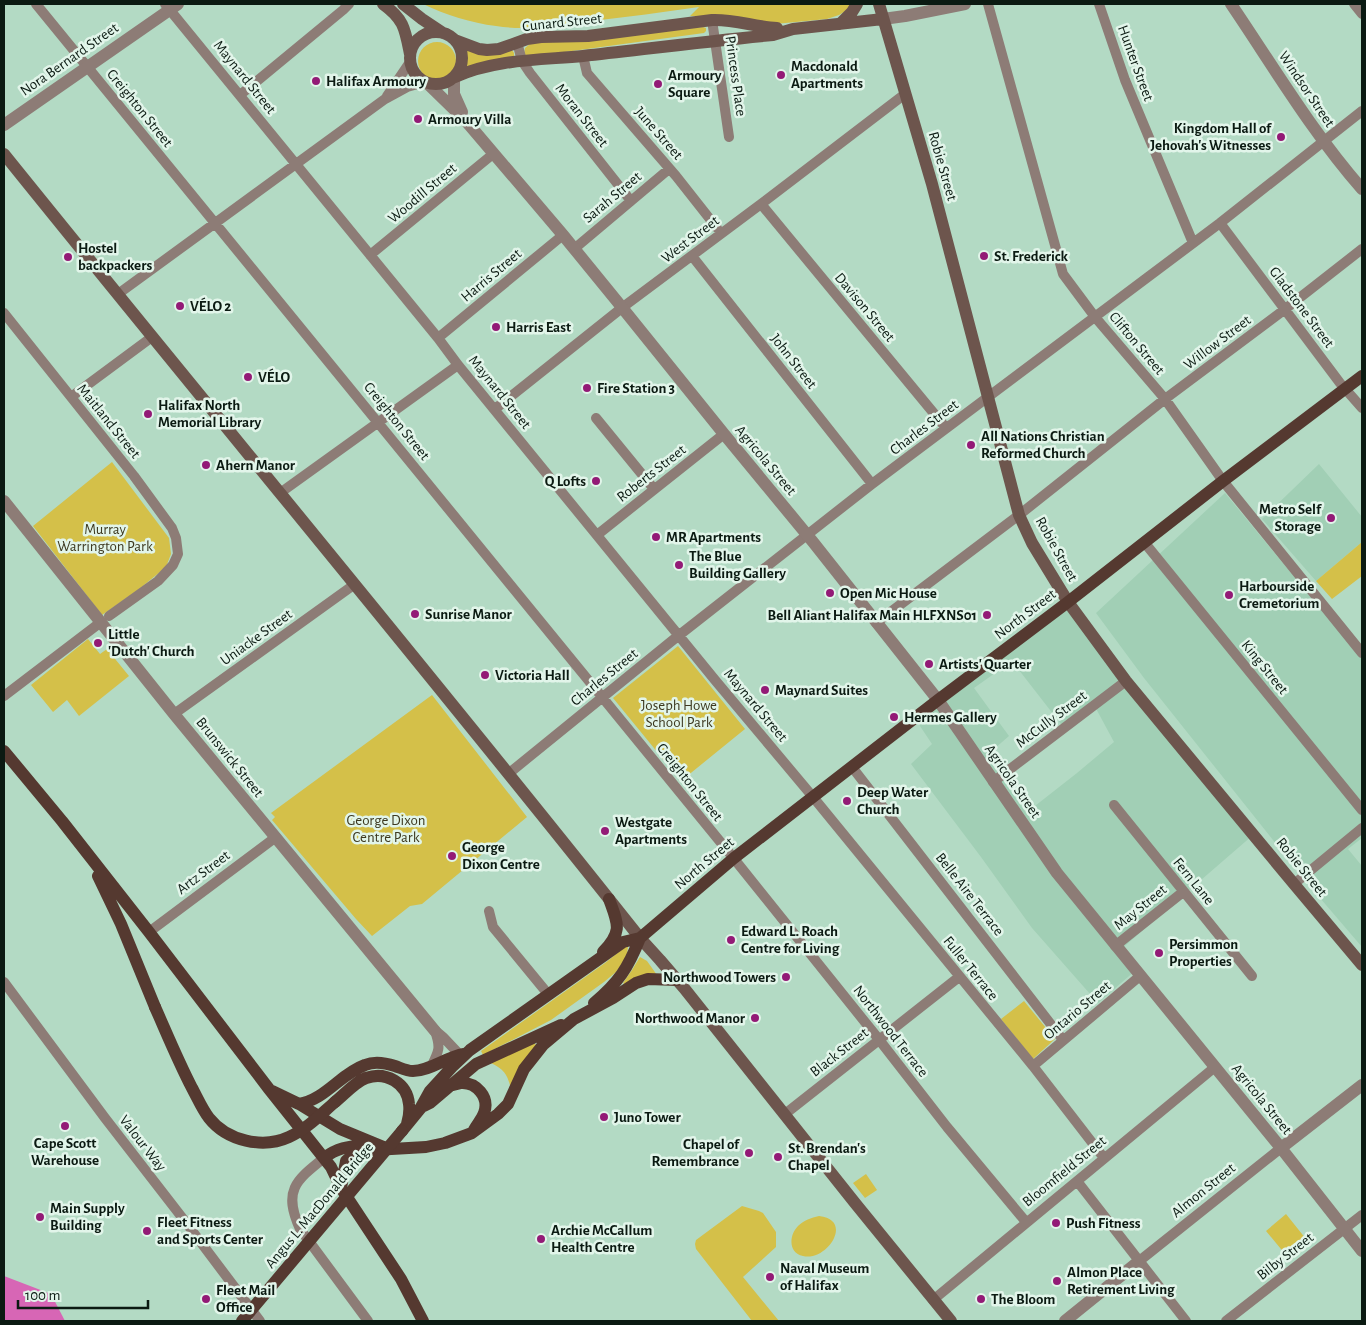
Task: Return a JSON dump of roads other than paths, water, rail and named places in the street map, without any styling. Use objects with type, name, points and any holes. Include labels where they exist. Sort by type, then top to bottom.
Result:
[{"type":"main road","points":[[383,4],[397,15],[401,21],[413,70],[418,77],[427,83],[437,85],[446,83],[459,71],[462,58],[459,45],[403,4]]},
{"type":"main road","points":[[840,24],[857,4]]},
{"type":"main road","name":"Robie Street","points":[[879,4],[932,184],[1019,515],[1032,543],[1068,602],[1126,681],[1362,965]]},
{"type":"main road","name":"Cunard Street","points":[[450,37],[471,47],[488,50],[541,38],[588,36],[712,20],[728,20],[771,28],[794,29],[883,19]]},
{"type":"main road","name":"Cunard Street","points":[[454,77],[478,67],[773,35],[794,29]]},
{"type":"main road","points":[[410,58],[416,42],[426,34],[439,32],[450,37]]},
{"type":"main road","points":[[4,154],[355,584],[609,900],[677,980],[951,1321]]},
{"type":"main road","name":"North Street","points":[[462,1055],[623,942],[640,938],[734,858],[1362,376]]},
{"type":"main road","points":[[4,751],[91,858],[331,1167],[341,1188],[401,1279],[424,1321]]},
{"type":"main road","points":[[91,858],[121,924],[154,1007],[182,1070],[209,1118],[222,1130],[234,1137],[251,1142],[275,1141],[289,1137],[308,1126],[356,1084],[365,1078],[376,1075],[387,1076],[396,1080],[403,1087],[410,1102],[409,1115],[404,1128]]},
{"type":"main road","points":[[593,962],[610,944],[615,935],[618,923],[609,900]]},
{"type":"main road","name":"North Street","points":[[476,1064],[574,1019],[606,993],[624,973],[640,938]]},
{"type":"main road","points":[[341,1188],[346,1161],[357,1151],[426,1147],[445,1143],[472,1133],[498,1114],[508,1104],[524,1069],[543,1045],[574,1019],[636,983],[648,979],[677,980]]},
{"type":"main road","points":[[299,1104],[319,1097],[354,1070],[366,1064],[382,1063],[414,1071],[462,1055]]},
{"type":"main road","name":"Angus L. MacDonald Bridge","points":[[242,1321],[420,1109],[426,1096],[462,1055]]},
{"type":"main road","name":"Angus L. MacDonald Bridge","points":[[420,1109],[430,1103],[476,1064]]},
{"type":"main road","points":[[449,1086],[462,1083],[470,1085],[478,1089],[486,1100],[484,1114],[472,1133]]},
{"type":"main road","points":[[269,1089],[299,1104],[340,1129],[391,1149]]},
{"type":"main road","points":[[324,1158],[333,1151],[345,1147],[363,1146],[391,1149]]},
{"type":"street","name":"Creighton Street","points":[[36,4],[734,858]]},
{"type":"street","points":[[240,95],[349,4]]},
{"type":"street","name":"Cunard Street","points":[[883,19],[965,4]]},
{"type":"street","name":"Clifton Street","points":[[988,4],[1063,274],[1095,317],[1165,399],[1223,481],[1362,652]]},
{"type":"street","name":"Hunter Street","points":[[1099,4],[1125,80],[1193,243]]},
{"type":"street","name":"Windsor Street","points":[[1231,4],[1276,74],[1324,142],[1362,189]]},
{"type":"street","points":[[1354,4],[1362,14]]},
{"type":"street","name":"Nora Bernard Street","points":[[4,125],[171,6]]},
{"type":"street","name":"Maynard Street","points":[[171,6],[295,164],[458,365],[813,797]]},
{"type":"street","name":"Princess Place","points":[[712,20],[729,137]]},
{"type":"street","name":"Moran Street","points":[[517,42],[522,61],[631,201]]},
{"type":"street","name":"June Street","points":[[583,56],[587,73],[676,176],[717,228]]},
{"type":"street","points":[[385,99],[399,80],[410,58]]},
{"type":"street","name":"Agricola Street","points":[[454,77],[454,94],[466,122]]},
{"type":"street","points":[[118,294],[385,99],[407,87],[427,83]]},
{"type":"street","name":"Agricola Street","points":[[427,83],[466,122],[574,249],[807,535],[938,700],[1057,873],[1216,1067],[1362,1251]]},
{"type":"street","name":"West Street","points":[[495,409],[623,308],[905,94]]},
{"type":"street","name":"Charles Street","points":[[508,774],[872,484],[1220,223],[1362,111]]},
{"type":"street","name":"Woodill Street","points":[[370,255],[493,154]]},
{"type":"street","name":"Sarah Street","points":[[574,249],[669,169]]},
{"type":"street","name":"Davison Street","points":[[761,204],[946,428]]},
{"type":"street","name":"Gladstone Street","points":[[1220,223],[1284,310],[1362,408]]},
{"type":"street","name":"Harris Street","points":[[438,338],[562,235]]},
{"type":"street","name":"Willow Street","points":[[876,623],[1019,515],[1165,399],[1362,249]]},
{"type":"street","name":"John Street","points":[[692,256],[872,484]]},
{"type":"street","name":"Maitland Street","points":[[4,313],[134,476],[172,528],[176,538],[178,554],[173,565],[158,581],[105,619]]},
{"type":"street","points":[[71,397],[152,337]]},
{"type":"street","points":[[280,492],[458,365]]},
{"type":"street","points":[[596,418],[654,490]]},
{"type":"street","name":"Roberts Street","points":[[597,535],[724,434]]},
{"type":"street","name":"Brunswick Street","points":[[4,501],[105,619],[174,714],[435,1031],[462,1055]]},
{"type":"street","name":"King Street","points":[[1144,542],[1362,810]]},
{"type":"street","name":"Uniacke Street","points":[[174,714],[355,584]]},
{"type":"street","points":[[4,696],[105,619]]},
{"type":"street","name":"McCully Street","points":[[993,782],[1126,681]]},
{"type":"street","name":"Belle Aire Terrace","points":[[852,767],[1064,1040]]},
{"type":"street","name":"Fuller Terrace","points":[[813,797],[1033,1066],[1104,1158]]},
{"type":"street","name":"Fern Lane","points":[[1114,805],[1252,976]]},
{"type":"street","points":[[1294,884],[1362,828]]},
{"type":"street","name":"Artz Street","points":[[149,932],[276,837]]},
{"type":"street","name":"Northwood Terrace","points":[[734,858],[947,1127],[1026,1222]]},
{"type":"street","name":"May Street","points":[[1115,946],[1184,892]]},
{"type":"street","points":[[489,910],[493,926],[548,994]]},
{"type":"street","name":"Ontario Street","points":[[1033,1066],[1140,976]]},
{"type":"street","name":"Black Street","points":[[785,1114],[959,977]]},
{"type":"street","name":"Valour Way","points":[[4,982],[104,1118],[260,1321]]},
{"type":"street","points":[[431,1066],[439,1049],[439,1042],[435,1031]]},
{"type":"street","name":"Bloomfield Street","points":[[933,1300],[1216,1067]]},
{"type":"street","name":"Almon Street","points":[[1065,1321],[1362,1085]]},
{"type":"street","points":[[324,1158],[304,1174],[292,1194],[295,1218],[300,1229],[368,1321]]},
{"type":"street","points":[[1077,1182],[1186,1321]]},
{"type":"street","name":"Bilby Street","points":[[1226,1321],[1362,1215]]},
{"type":"place","name":"Macdonald Apartments","points":[[781,75]]},
{"type":"place","name":"Halifax Armoury","points":[[316,81]]},
{"type":"place","name":"Armoury Square","points":[[658,84]]},
{"type":"place","name":"Armoury Villa","points":[[418,119]]},
{"type":"place","name":"Kingdom Hall of Jehovah's Witnesses","points":[[1281,137]]},
{"type":"place","name":"St. Frederick","points":[[984,256]]},
{"type":"place","name":"Hostel backpackers","points":[[68,257]]},
{"type":"place","name":"VÉLO 2","points":[[180,306]]},
{"type":"place","name":"Harris East","points":[[496,327]]},
{"type":"place","name":"VÉLO","points":[[248,377]]},
{"type":"place","name":"Fire Station 3","points":[[587,388]]},
{"type":"place","name":"Halifax North Memorial Library","points":[[148,414]]},
{"type":"place","name":"All Nations Christian Reformed Church","points":[[971,445]]},
{"type":"place","name":"Ahern Manor","points":[[206,465]]},
{"type":"place","name":"Q Lofts","points":[[596,481]]},
{"type":"place","name":"Metro Self Storage","points":[[1331,518]]},
{"type":"place","name":"MR Apartments","points":[[656,537]]},
{"type":"place","name":"The Blue Building Gallery","points":[[679,565]]},
{"type":"place","name":"Open Mic House","points":[[830,593]]},
{"type":"place","name":"Harbourside Cremetorium","points":[[1229,595]]},
{"type":"place","name":"Sunrise Manor","points":[[415,614]]},
{"type":"place","name":"Bell Aliant Halifax Main HLFXNS01","points":[[987,615]]},
{"type":"place","name":"Little 'Dutch' Church","points":[[98,643]]},
{"type":"place","name":"Artists' Quarter","points":[[929,664]]},
{"type":"place","name":"Victoria Hall","points":[[485,675]]},
{"type":"place","name":"Maynard Suites","points":[[765,690]]},
{"type":"place","name":"Hermes Gallery","points":[[894,717]]},
{"type":"place","name":"Deep Water Church","points":[[847,801]]},
{"type":"place","name":"Westgate Apartments","points":[[605,831]]},
{"type":"place","name":"George Dixon Centre","points":[[452,856]]},
{"type":"place","name":"Edward L. Roach Centre for Living","points":[[731,940]]},
{"type":"place","name":"Persimmon Properties","points":[[1159,953]]},
{"type":"place","name":"Northwood Towers","points":[[786,977]]},
{"type":"place","name":"Northwood Manor","points":[[755,1018]]},
{"type":"place","name":"Juno Tower","points":[[604,1117]]},
{"type":"place","name":"Cape Scott Warehouse","points":[[65,1126]]},
{"type":"place","name":"Chapel of Remembrance","points":[[749,1153]]},
{"type":"place","name":"St. Brendan's Chapel","points":[[778,1157]]},
{"type":"place","name":"Main Supply Building","points":[[40,1217]]},
{"type":"place","name":"Push Fitness","points":[[1056,1223]]},
{"type":"place","name":"Fleet Fitness and Sports Center","points":[[147,1231]]},
{"type":"place","name":"Archie McCallum Health Centre","points":[[541,1239]]},
{"type":"place","name":"Naval Museum of Halifax","points":[[770,1277]]},
{"type":"place","name":"Almon Place Retirement Living","points":[[1057,1281]]},
{"type":"place","name":"Fleet Mail Office","points":[[206,1299]]},
{"type":"place","name":"The Bloom","points":[[981,1299]]},
{"type":"park label","name":"Murray Warrington Park","points":[[105,538]]},
{"type":"park label","name":"Joseph Howe School Park","points":[[679,714]]},
{"type":"park label","name":"George Dixon Centre Park","points":[[386,828]]}]
